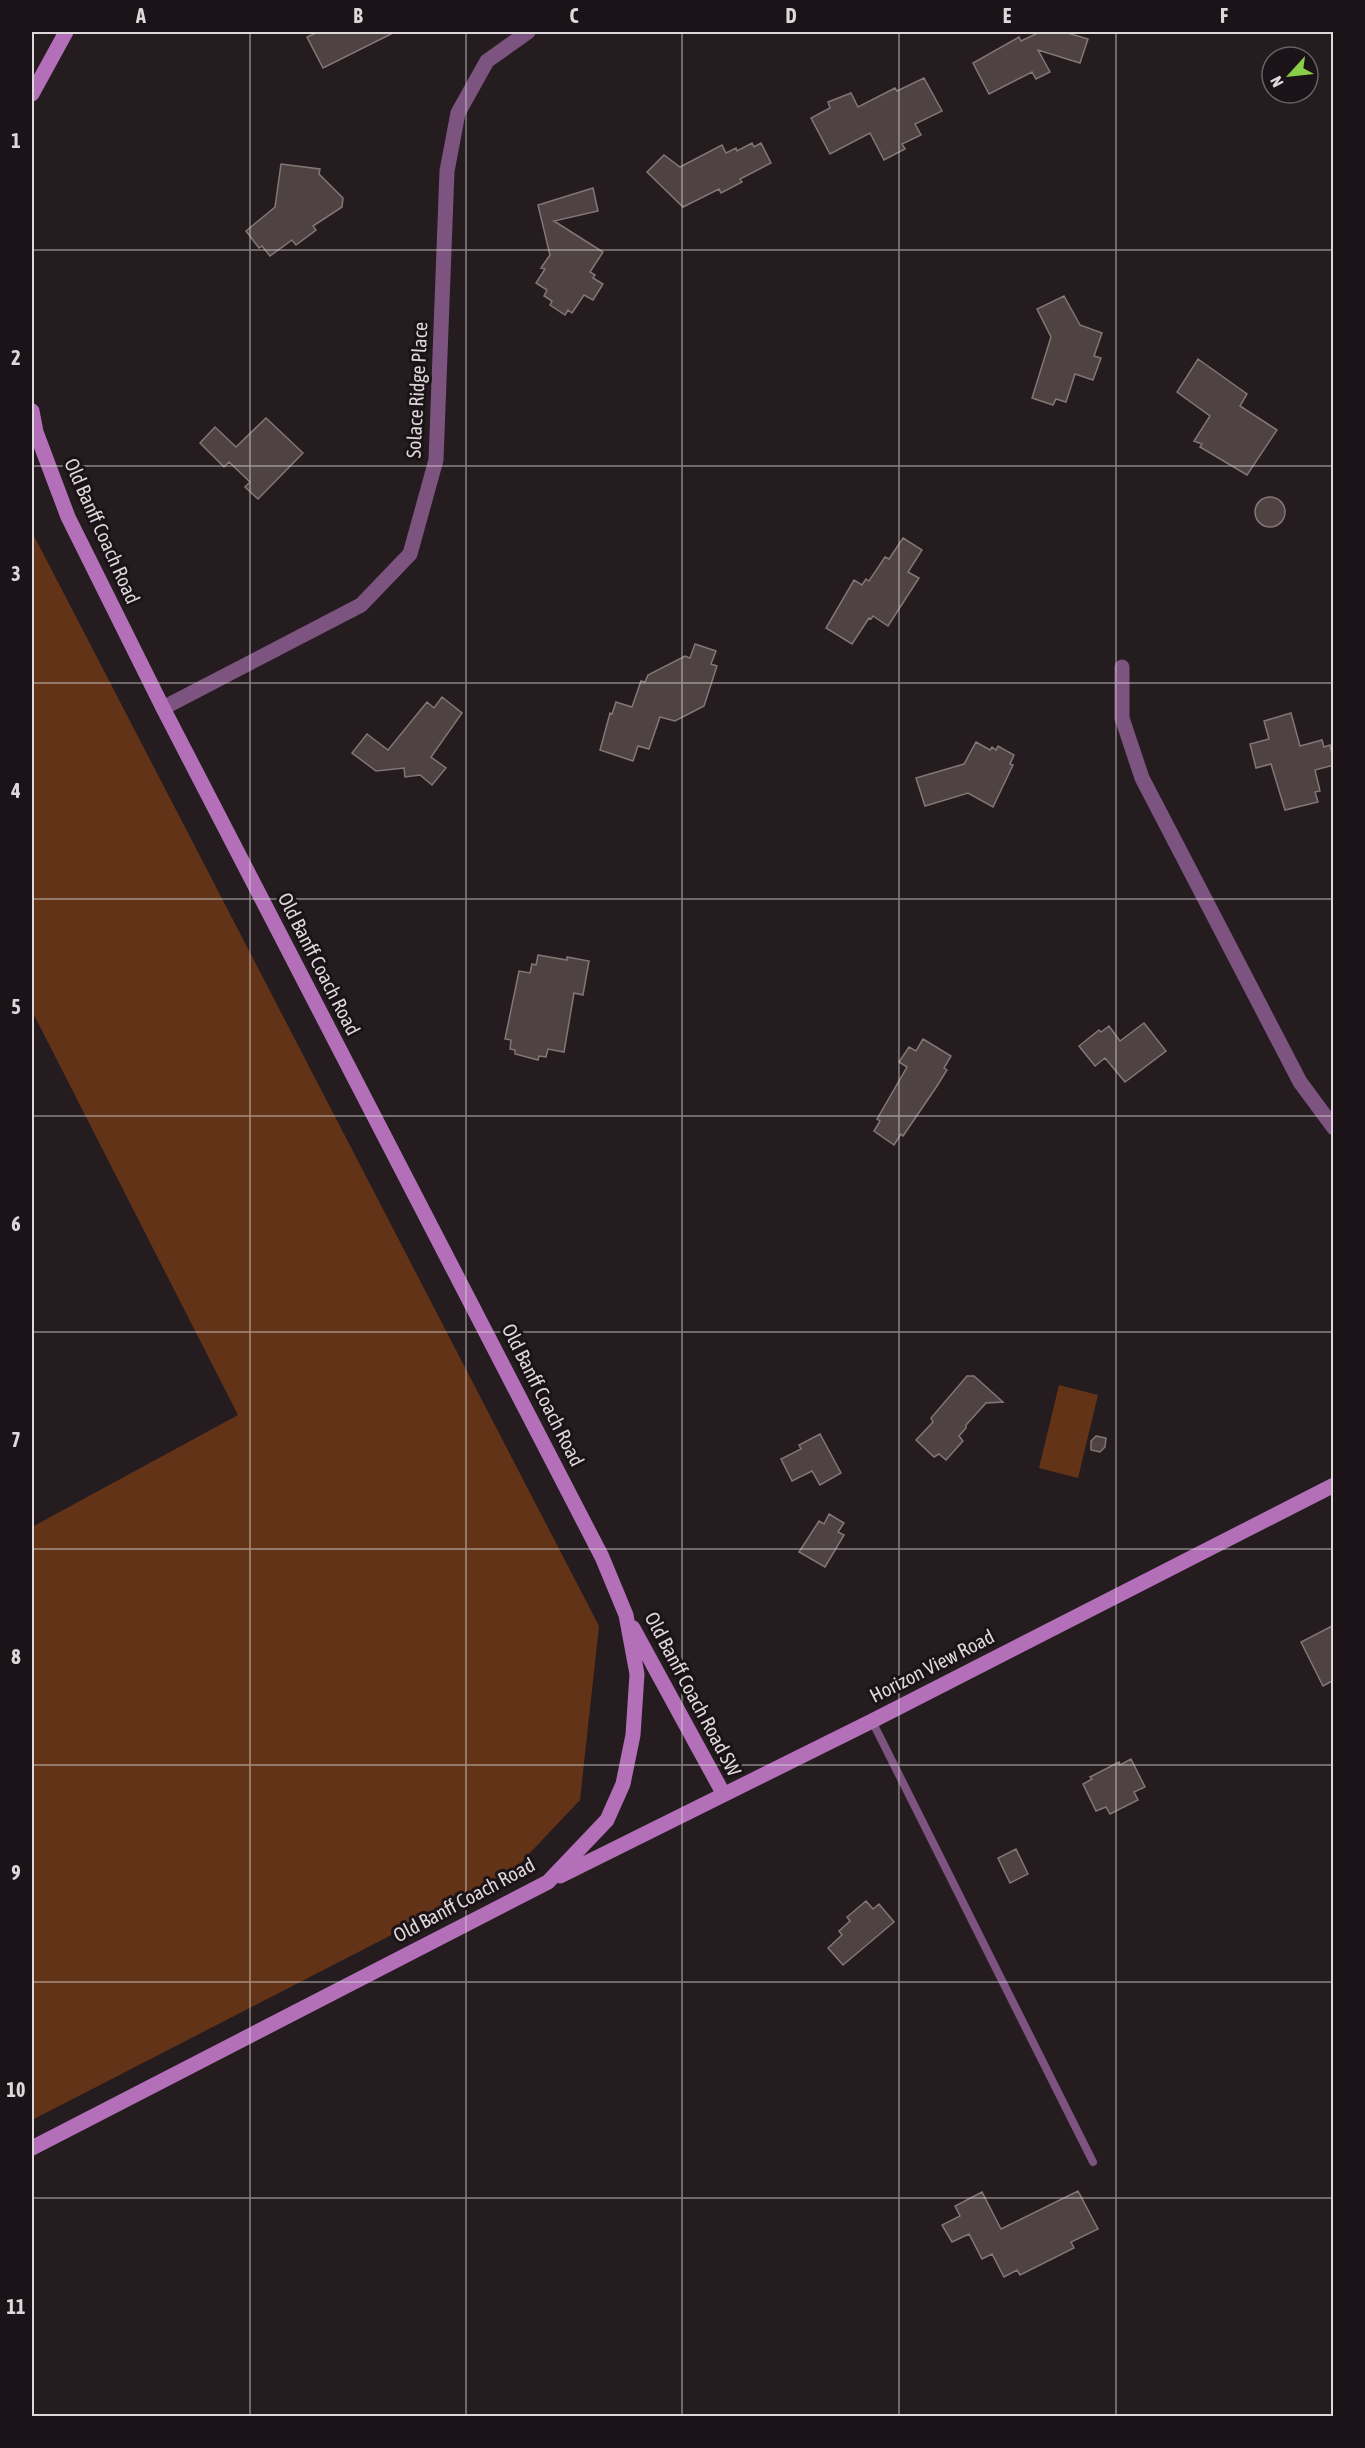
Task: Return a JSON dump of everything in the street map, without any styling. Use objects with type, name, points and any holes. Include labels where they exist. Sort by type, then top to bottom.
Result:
[{"type":"main road","points":[[32,94],[66,32]]},
{"type":"main road","name":"Old Banff Coach Road","points":[[32,411],[36,432],[68,517],[163,708],[554,1460],[602,1557],[626,1615],[637,1674],[633,1735],[622,1784],[607,1820],[548,1882],[32,2148]]},
{"type":"main road","name":"Horizon View Road","points":[[548,1882],[1334,1485]]},
{"type":"main road","name":"Old Banff Coach Road SW","points":[[626,1615],[723,1793]]},
{"type":"street","name":"Solace Ridge Place","points":[[163,708],[362,605],[410,554],[436,460],[447,171],[458,113],[488,61],[528,32]]},
{"type":"street","points":[[1122,667],[1122,718],[1142,778],[1300,1082],[1334,1128]]},
{"type":"lane","points":[[872,1720],[1093,2162]]},
{"type":"shaded area","points":[[32,532],[599,1626],[580,1800],[510,1874],[32,2120],[32,1527],[238,1415],[32,1011]]},
{"type":"shaded area","points":[[1059,1385],[1098,1395],[1078,1478],[1039,1468]]},
{"type":"building","points":[[318,32],[395,32],[323,68],[307,37]]},
{"type":"building","points":[[1040,32],[1064,32],[1088,39],[1080,63],[1038,50],[1050,72],[1036,79],[1032,72],[989,94],[973,63],[1019,37],[1021,41]]},
{"type":"building","points":[[924,78],[942,111],[915,124],[921,135],[902,144],[905,149],[884,160],[870,133],[830,154],[811,118],[830,108],[828,102],[851,93],[858,107],[895,88],[897,91]]},
{"type":"building","points":[[752,143],[754,147],[761,143],[771,163],[740,179],[742,182],[721,193],[719,189],[683,207],[647,172],[664,155],[680,167],[722,145],[726,153],[736,148],[737,151]]},
{"type":"building","points":[[281,164],[320,169],[319,174],[343,198],[342,207],[313,226],[316,230],[296,245],[292,240],[270,256],[262,246],[259,248],[246,231],[275,207]]},
{"type":"building","points":[[593,188],[598,211],[554,221],[603,252],[590,272],[595,275],[593,278],[603,284],[593,300],[584,295],[572,313],[568,310],[565,315],[550,305],[552,301],[544,296],[547,290],[536,283],[545,269],[541,268],[550,255],[538,205]]},
{"type":"building","points":[[1064,296],[1080,325],[1102,333],[1094,356],[1101,358],[1093,380],[1075,374],[1066,402],[1056,399],[1053,405],[1032,398],[1051,337],[1037,309]]},
{"type":"building","points":[[1198,359],[1247,394],[1240,406],[1277,430],[1247,475],[1200,447],[1202,444],[1194,441],[1210,416],[1177,392]]},
{"type":"building","points":[[266,418],[303,453],[258,499],[245,487],[250,482],[229,462],[224,467],[200,443],[215,427],[236,447]]},
{"type":"building","points":[[1270,497],[1276,498],[1284,506],[1284,518],[1276,526],[1270,527],[1264,526],[1256,518],[1255,512],[1256,506],[1264,498]]},
{"type":"building","points":[[903,538],[922,550],[908,572],[919,578],[888,626],[873,616],[869,618],[852,644],[826,628],[854,580],[862,585],[866,579],[869,581],[885,557],[889,559]]},
{"type":"building","points":[[695,644],[716,651],[711,664],[717,666],[704,706],[675,721],[660,717],[649,749],[638,746],[633,761],[600,750],[610,713],[612,714],[616,702],[632,707],[641,681],[645,682],[648,675],[685,656],[690,658]]},
{"type":"building","points":[[442,697],[462,713],[431,757],[446,768],[432,785],[420,775],[405,777],[404,768],[376,771],[352,753],[367,734],[388,750],[427,702],[434,708]]},
{"type":"building","points":[[1291,713],[1300,746],[1322,740],[1324,747],[1330,745],[1334,765],[1315,770],[1320,791],[1315,792],[1318,802],[1285,810],[1271,764],[1256,768],[1250,744],[1269,739],[1264,721]]},
{"type":"building","points":[[976,742],[990,750],[992,747],[996,750],[998,746],[1014,755],[1010,764],[1013,765],[993,807],[968,793],[925,806],[916,778],[964,764]]},
{"type":"building","points":[[538,955],[589,961],[583,995],[574,993],[564,1052],[548,1049],[546,1057],[539,1056],[538,1060],[515,1054],[515,1050],[510,1049],[511,1040],[505,1039],[519,971],[530,973],[532,964],[536,965]]},
{"type":"building","points":[[1144,1023],[1166,1051],[1125,1082],[1105,1058],[1095,1066],[1079,1046],[1099,1030],[1101,1032],[1109,1026],[1120,1041]]},
{"type":"building","points":[[923,1039],[951,1056],[944,1068],[947,1070],[937,1086],[903,1136],[901,1134],[894,1145],[874,1131],[880,1121],[877,1119],[907,1067],[899,1062],[909,1047],[916,1051]]},
{"type":"building","points":[[967,1376],[974,1376],[1003,1402],[986,1403],[966,1425],[959,1436],[963,1441],[946,1460],[939,1454],[934,1457],[916,1440],[933,1422],[931,1418]]},
{"type":"building","points":[[820,1434],[841,1473],[820,1485],[812,1471],[792,1481],[781,1459],[801,1449],[799,1445]]},
{"type":"building","points":[[1096,1436],[1106,1438],[1105,1447],[1100,1452],[1091,1450],[1091,1441]]},
{"type":"building","points":[[829,1514],[844,1523],[838,1532],[844,1535],[825,1567],[799,1552],[819,1521],[824,1524]]},
{"type":"building","points":[[1334,1625],[1334,1680],[1323,1686],[1301,1642]]},
{"type":"building","points":[[1131,1759],[1145,1787],[1134,1792],[1138,1800],[1110,1814],[1106,1807],[1096,1811],[1083,1784],[1092,1779],[1090,1777],[1119,1762],[1120,1765]]},
{"type":"building","points":[[1016,1849],[1028,1874],[1010,1883],[998,1858]]},
{"type":"building","points":[[866,1901],[873,1909],[879,1904],[894,1922],[843,1965],[828,1948],[842,1935],[839,1931],[850,1921],[847,1917]]},
{"type":"building","points":[[1078,2191],[1098,2229],[1071,2242],[1074,2248],[1020,2275],[1017,2270],[1004,2277],[992,2254],[982,2259],[969,2234],[952,2242],[942,2225],[960,2216],[955,2206],[982,2192],[1001,2229]]}]
